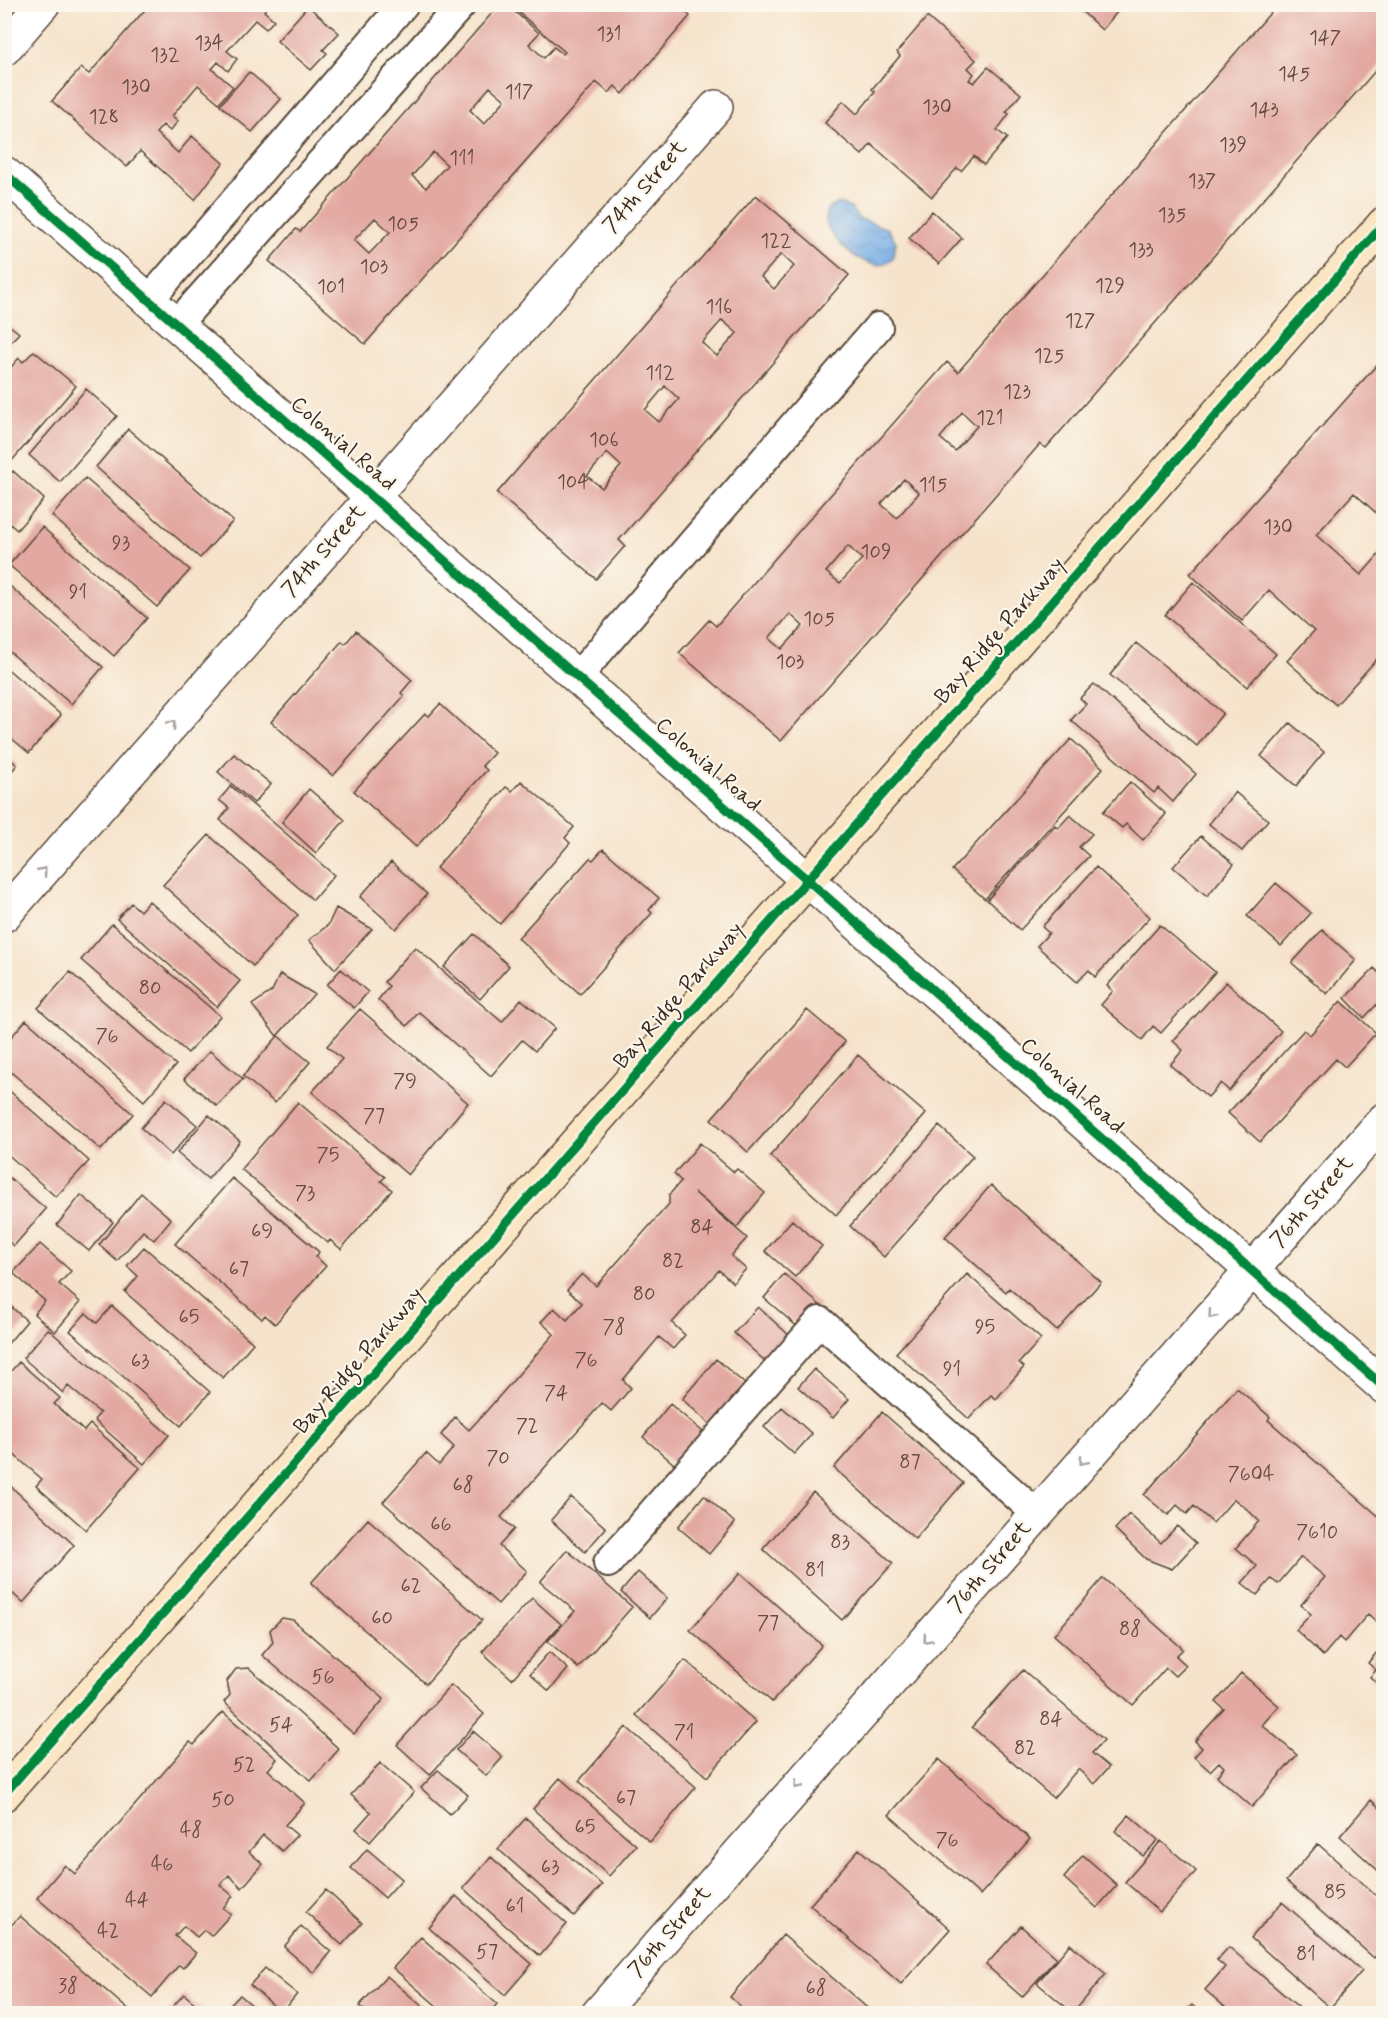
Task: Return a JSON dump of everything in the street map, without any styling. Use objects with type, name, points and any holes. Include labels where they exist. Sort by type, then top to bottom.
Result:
[{"type":"street","points":[[4,49],[43,4]]},
{"type":"street","name":"74th Street","points":[[4,915],[716,107]]},
{"type":"street","name":"Colonial Road","points":[[4,172],[1383,1387]]},
{"type":"street","name":"Bay Ridge Parkway","points":[[4,1794],[1383,224]]},
{"type":"street","name":"76th Street","points":[[598,2013],[1383,1120]]},
{"type":"lane","points":[[150,299],[404,4]]},
{"type":"lane","points":[[177,324],[462,4]]},
{"type":"lane","points":[[578,676],[878,327]]},
{"type":"lane","points":[[608,1563],[820,1321],[1036,1514]]},
{"type":"water","points":[[839,203],[851,208],[858,218],[888,229],[896,242],[893,258],[882,265],[872,264],[852,254],[834,237],[825,218],[827,209]]},
{"type":"building","points":[[150,4],[269,4],[264,11],[274,20],[266,29],[255,20],[227,51],[237,59],[228,71],[218,62],[212,69],[233,87],[219,103],[198,85],[172,116],[178,121],[170,131],[163,125],[156,133],[178,153],[192,136],[223,163],[195,200],[140,151],[127,167],[52,101],[81,68],[89,74]]},
{"type":"building","points":[[500,4],[506,4],[539,33],[529,44],[544,58],[554,47],[563,54],[565,52],[510,5],[677,5],[690,16],[623,94],[615,86],[609,93],[596,82],[365,344],[269,261],[296,229],[300,232]],"holes":[[[490,87],[505,100],[484,124],[470,110]],[[433,152],[447,165],[426,188],[412,176]],[[375,218],[390,232],[369,254],[354,240]]]},
{"type":"building","points":[[1074,4],[1124,4],[1102,30]]},
{"type":"building","points":[[1278,4],[1383,4],[1383,62],[1046,448],[1040,444],[781,741],[679,653],[709,620],[716,626],[947,362],[958,372]],"holes":[[[962,412],[977,426],[955,451],[940,438]],[[904,479],[919,493],[897,518],[881,504]],[[848,546],[862,559],[840,583],[826,572]],[[790,614],[803,626],[782,649],[769,638]]]},
{"type":"building","points":[[308,6],[339,33],[323,50],[327,53],[311,70],[277,41]]},
{"type":"building","points":[[927,17],[976,60],[968,68],[974,74],[969,80],[974,83],[988,67],[1021,94],[1006,112],[1009,114],[997,130],[1007,138],[984,165],[974,156],[961,171],[957,168],[932,197],[871,144],[862,155],[825,123],[843,101],[857,114],[875,92],[872,89],[900,56],[897,52]]},
{"type":"building","points":[[249,72],[281,99],[252,132],[220,105]]},
{"type":"building","points":[[756,195],[849,275],[619,540],[625,546],[596,579],[497,493]],"holes":[[[781,254],[794,266],[774,289],[761,277]],[[722,320],[737,333],[717,356],[702,343]],[[665,386],[679,399],[659,422],[645,410]],[[607,453],[621,466],[602,488],[587,476]]]},
{"type":"building","points":[[932,211],[962,238],[939,264],[909,238]]},
{"type":"building","points":[[4,321],[19,333],[4,349]]},
{"type":"building","points":[[34,351],[76,386],[4,470],[4,375],[19,358],[23,362]]},
{"type":"building","points":[[1383,358],[1383,519],[1354,493],[1316,535],[1361,575],[1383,550],[1383,652],[1336,705],[1287,661],[1314,631],[1269,590],[1242,621],[1190,574]]},
{"type":"building","points":[[86,389],[117,416],[60,482],[29,455]]},
{"type":"building","points":[[128,429],[233,521],[200,558],[96,467]]},
{"type":"building","points":[[13,471],[44,499],[17,530],[4,519],[4,481]]},
{"type":"building","points":[[85,478],[190,570],[157,607],[52,516]]},
{"type":"building","points":[[42,527],[147,618],[114,656],[9,565]]},
{"type":"building","points":[[4,581],[103,667],[71,704],[4,647]]},
{"type":"building","points":[[1193,582],[1276,654],[1247,687],[1165,615]]},
{"type":"building","points":[[356,631],[412,680],[401,693],[404,696],[333,776],[271,722],[342,641],[345,644]]},
{"type":"building","points":[[1136,643],[1223,713],[1197,746],[1110,675]]},
{"type":"building","points":[[4,666],[61,715],[29,753],[4,732]]},
{"type":"building","points":[[1094,684],[1196,774],[1173,802],[1158,788],[1154,793],[1071,720],[1086,704],[1080,698]]},
{"type":"building","points":[[440,704],[494,753],[482,766],[487,770],[416,847],[354,791],[425,714],[429,716]]},
{"type":"building","points":[[1290,723],[1324,752],[1296,786],[1261,756]]},
{"type":"building","points":[[1071,739],[1103,768],[985,899],[952,870]]},
{"type":"building","points":[[4,753],[17,765],[4,780]]},
{"type":"building","points":[[234,754],[271,784],[254,803],[218,772]]},
{"type":"building","points":[[521,781],[574,827],[565,838],[570,843],[500,924],[436,868],[506,787],[512,791]]},
{"type":"building","points":[[1130,782],[1166,814],[1143,840],[1126,824],[1122,828],[1103,812]]},
{"type":"building","points":[[231,786],[334,875],[313,900],[220,820],[229,808],[219,800]]},
{"type":"building","points":[[309,789],[345,820],[316,853],[282,822]]},
{"type":"building","points":[[1235,792],[1268,820],[1242,851],[1209,824]]},
{"type":"building","points":[[1070,815],[1092,834],[1079,847],[1089,856],[1020,930],[987,900],[1055,825],[1058,828]]},
{"type":"building","points":[[209,835],[298,915],[253,966],[163,885]]},
{"type":"building","points":[[1201,836],[1234,864],[1207,896],[1173,867]]},
{"type":"building","points":[[603,849],[659,898],[649,910],[652,913],[580,994],[518,938],[590,858],[593,860]]},
{"type":"building","points":[[391,862],[427,894],[396,929],[360,897]]},
{"type":"building","points":[[1096,867],[1150,917],[1095,977],[1089,970],[1077,982],[1037,946],[1049,933],[1042,927]]},
{"type":"building","points":[[1276,883],[1311,913],[1281,946],[1247,916]]},
{"type":"building","points":[[149,901],[240,981],[217,1007],[117,919],[131,903],[140,911]]},
{"type":"building","points":[[336,908],[372,929],[335,969],[309,940],[328,925]]},
{"type":"building","points":[[112,924],[220,1016],[188,1053],[81,960]]},
{"type":"building","points":[[1160,925],[1215,972],[1161,1033],[1153,1026],[1142,1040],[1101,1005],[1113,991],[1107,986]]},
{"type":"building","points":[[1322,930],[1356,960],[1327,994],[1292,963]]},
{"type":"building","points":[[474,934],[509,966],[480,999],[444,967]]},
{"type":"building","points":[[415,947],[502,1022],[521,999],[555,1028],[535,1051],[522,1040],[491,1076],[419,1012],[407,1026],[378,1000],[389,986],[384,982]]},
{"type":"building","points":[[1374,968],[1383,977],[1383,998],[1364,1018],[1345,998]]},
{"type":"building","points":[[341,969],[368,992],[354,1008],[327,985]]},
{"type":"building","points":[[70,972],[176,1065],[144,1101],[38,1008]]},
{"type":"building","points":[[280,974],[314,994],[277,1036],[252,1005],[272,991]]},
{"type":"building","points":[[1226,982],[1281,1031],[1229,1091],[1221,1083],[1208,1097],[1170,1065],[1183,1050],[1173,1041]]},
{"type":"building","points":[[1341,1001],[1376,1033],[1345,1067],[1336,1059],[1260,1142],[1228,1113],[1304,1030],[1310,1035]]},
{"type":"building","points":[[360,1009],[468,1103],[408,1175],[312,1092],[342,1059],[327,1046]]},
{"type":"building","points":[[807,1010],[845,1042],[748,1152],[711,1119]]},
{"type":"building","points":[[26,1020],[133,1114],[101,1150],[4,1066],[4,1045]]},
{"type":"building","points":[[278,1036],[310,1062],[275,1103],[243,1076]]},
{"type":"building","points":[[210,1051],[243,1079],[217,1106],[184,1079]]},
{"type":"building","points":[[858,1055],[926,1114],[836,1215],[770,1156]]},
{"type":"building","points":[[4,1086],[89,1161],[56,1197],[4,1151]]},
{"type":"building","points":[[166,1099],[197,1125],[171,1155],[141,1128]]},
{"type":"building","points":[[298,1102],[385,1177],[381,1181],[392,1190],[341,1249],[330,1240],[328,1243],[241,1169]]},
{"type":"building","points":[[209,1115],[240,1141],[208,1179],[177,1153]]},
{"type":"building","points":[[939,1126],[973,1156],[884,1257],[850,1226]]},
{"type":"building","points":[[700,1143],[734,1172],[737,1169],[765,1193],[737,1227],[694,1192],[747,1238],[731,1256],[746,1269],[733,1283],[719,1270],[672,1323],[685,1335],[673,1349],[659,1337],[623,1380],[631,1388],[611,1411],[602,1403],[501,1517],[514,1529],[499,1546],[527,1571],[498,1604],[383,1502],[426,1453],[439,1465],[454,1447],[441,1435],[455,1417],[469,1430],[482,1416],[554,1334],[541,1322],[554,1308],[567,1320],[582,1303],[567,1290],[582,1274],[596,1286],[669,1204],[669,1195],[681,1181],[674,1174]]},
{"type":"building","points":[[4,1173],[46,1209],[14,1246],[4,1238]]},
{"type":"building","points":[[232,1178],[319,1252],[316,1257],[326,1266],[275,1324],[265,1315],[262,1319],[175,1244]]},
{"type":"building","points":[[991,1185],[1101,1282],[1057,1331],[1009,1288],[1006,1292],[945,1237]]},
{"type":"building","points":[[141,1193],[171,1219],[154,1240],[143,1231],[117,1261],[99,1245]]},
{"type":"building","points":[[81,1195],[113,1222],[89,1251],[57,1225]]},
{"type":"building","points":[[792,1220],[822,1246],[795,1277],[765,1251]]},
{"type":"building","points":[[40,1244],[71,1271],[59,1284],[80,1302],[55,1332],[34,1314],[45,1301],[13,1273]]},
{"type":"building","points":[[144,1247],[253,1343],[223,1378],[125,1292],[138,1276],[127,1266]]},
{"type":"building","points":[[784,1274],[820,1305],[800,1329],[764,1298]]},
{"type":"building","points":[[967,1274],[1041,1339],[1019,1363],[1024,1367],[996,1399],[991,1395],[969,1419],[896,1353]]},
{"type":"building","points":[[5,1301],[27,1321],[5,1347]]},
{"type":"building","points":[[112,1306],[210,1392],[181,1426],[70,1331],[86,1313],[97,1323]]},
{"type":"building","points":[[758,1307],[790,1336],[766,1362],[734,1333]]},
{"type":"building","points":[[48,1329],[169,1435],[144,1464],[94,1420],[100,1413],[68,1386],[63,1393],[23,1358]]},
{"type":"building","points":[[716,1359],[745,1384],[712,1426],[682,1399]]},
{"type":"building","points":[[19,1362],[60,1398],[54,1404],[84,1431],[90,1424],[140,1468],[86,1530],[36,1486],[42,1479],[12,1453],[4,1458],[4,1379]]},
{"type":"building","points":[[814,1369],[849,1399],[833,1418],[798,1387]]},
{"type":"building","points":[[1237,1388],[1270,1417],[1268,1420],[1383,1520],[1383,1627],[1368,1614],[1344,1642],[1339,1637],[1323,1656],[1296,1630],[1311,1614],[1301,1605],[1325,1577],[1301,1557],[1278,1584],[1271,1579],[1257,1595],[1242,1583],[1257,1566],[1236,1548],[1259,1521],[1248,1510],[1234,1499],[1213,1523],[1194,1506],[1187,1514],[1177,1505],[1168,1515],[1144,1495]]},
{"type":"building","points":[[670,1404],[703,1432],[675,1465],[643,1437]]},
{"type":"building","points":[[782,1407],[812,1434],[794,1454],[764,1427]]},
{"type":"building","points":[[882,1412],[963,1483],[915,1539],[834,1468]]},
{"type":"building","points":[[4,1480],[74,1545],[23,1603],[11,1592],[8,1594],[4,1591]]},
{"type":"building","points":[[813,1492],[893,1563],[842,1620],[763,1549]]},
{"type":"building","points":[[704,1495],[735,1523],[709,1554],[678,1527]]},
{"type":"building","points":[[571,1497],[606,1528],[585,1552],[551,1520]]},
{"type":"building","points":[[1129,1514],[1161,1543],[1177,1526],[1196,1543],[1172,1569],[1146,1559],[1115,1529]]},
{"type":"building","points":[[368,1519],[482,1620],[426,1684],[311,1583]]},
{"type":"building","points":[[567,1550],[632,1607],[578,1668],[548,1641],[575,1611],[540,1582]]},
{"type":"building","points":[[638,1572],[667,1598],[650,1618],[621,1592]]},
{"type":"building","points":[[740,1573],[822,1645],[772,1702],[690,1630]]},
{"type":"building","points":[[1103,1578],[1183,1649],[1176,1656],[1186,1665],[1175,1676],[1166,1668],[1133,1705],[1054,1635]]},
{"type":"building","points":[[532,1598],[561,1624],[512,1679],[482,1652]]},
{"type":"building","points":[[282,1618],[293,1620],[384,1699],[354,1734],[262,1655],[273,1642],[270,1630]]},
{"type":"building","points":[[1383,1645],[1383,1688],[1370,1677],[1376,1670],[1368,1663]]},
{"type":"building","points":[[549,1652],[568,1669],[549,1691],[530,1674]]},
{"type":"building","points":[[685,1660],[756,1722],[707,1777],[636,1715]]},
{"type":"building","points":[[249,1668],[339,1749],[311,1781],[224,1702],[230,1695],[227,1681],[236,1669]]},
{"type":"building","points":[[1023,1670],[1104,1740],[1092,1753],[1109,1767],[1094,1784],[1078,1769],[1053,1798],[972,1727]]},
{"type":"building","points":[[1241,1673],[1279,1706],[1262,1725],[1297,1755],[1252,1807],[1217,1776],[1224,1767],[1219,1762],[1210,1771],[1194,1757],[1202,1748],[1195,1741],[1224,1709],[1216,1702]]},
{"type":"building","points":[[451,1685],[484,1714],[430,1775],[397,1745]]},
{"type":"building","points":[[223,1712],[277,1759],[268,1770],[305,1803],[285,1825],[297,1835],[282,1851],[263,1835],[249,1852],[263,1864],[242,1888],[229,1875],[220,1885],[233,1896],[223,1908],[231,1914],[211,1936],[204,1930],[197,1937],[184,1926],[175,1936],[196,1953],[183,1968],[179,1965],[152,1997],[37,1898],[65,1865],[75,1874],[190,1742],[194,1745]]},
{"type":"building","points":[[626,1727],[696,1787],[650,1842],[579,1781]]},
{"type":"building","points":[[473,1731],[503,1757],[486,1776],[456,1750]]},
{"type":"building","points":[[939,1759],[1030,1839],[980,1895],[889,1815]]},
{"type":"building","points":[[380,1763],[414,1792],[370,1842],[356,1829],[371,1812],[351,1795]]},
{"type":"building","points":[[438,1770],[468,1795],[450,1814],[421,1788]]},
{"type":"building","points":[[560,1778],[636,1845],[609,1876],[533,1809]]},
{"type":"building","points":[[1371,1800],[1383,1811],[1383,1875],[1340,1836]]},
{"type":"building","points":[[1129,1815],[1158,1840],[1143,1856],[1115,1831]]},
{"type":"building","points":[[526,1818],[602,1885],[574,1916],[498,1849]]},
{"type":"building","points":[[1161,1841],[1196,1871],[1160,1912],[1125,1882]]},
{"type":"building","points":[[1318,1844],[1383,1902],[1383,1947],[1374,1958],[1286,1881]]},
{"type":"building","points":[[367,1849],[402,1879],[385,1898],[351,1868]]},
{"type":"building","points":[[859,1849],[950,1929],[901,1984],[810,1905]]},
{"type":"building","points":[[1083,1855],[1117,1885],[1097,1908],[1064,1878]]},
{"type":"building","points":[[491,1857],[567,1924],[540,1956],[463,1888]]},
{"type":"building","points":[[326,1890],[362,1923],[342,1945],[306,1912]]},
{"type":"building","points":[[456,1896],[532,1964],[505,1995],[429,1928]]},
{"type":"building","points":[[1282,1902],[1362,1971],[1330,2008],[1251,1938]]},
{"type":"building","points":[[20,1916],[132,2013],[4,2013],[4,1933]]},
{"type":"building","points":[[301,1926],[331,1952],[314,1973],[284,1947]]},
{"type":"building","points":[[1021,1926],[1057,1958],[1022,1997],[986,1965]]},
{"type":"building","points":[[783,1935],[873,2013],[748,2013],[730,1997]]},
{"type":"building","points":[[421,1937],[497,2004],[489,2013],[445,2013],[393,1968]]},
{"type":"building","points":[[1070,1944],[1106,1974],[1073,2013],[1037,1983]]},
{"type":"building","points":[[1229,1947],[1305,2013],[1232,2013],[1205,1990],[1225,1967],[1217,1960]]},
{"type":"building","points":[[265,1968],[297,1994],[282,2013],[250,1985]]},
{"type":"building","points":[[387,1976],[430,2013],[368,2013],[359,2006]]},
{"type":"building","points":[[184,1994],[206,2013],[167,2013]]},
{"type":"building","points":[[240,1995],[261,2013],[223,2013]]},
{"type":"building","points":[[1192,2005],[1201,2013],[1184,2013]]},
{"type":"cycle path","points":[[4,173],[1384,1387]]},
{"type":"cycle path","points":[[4,1794],[1384,224]]}]
